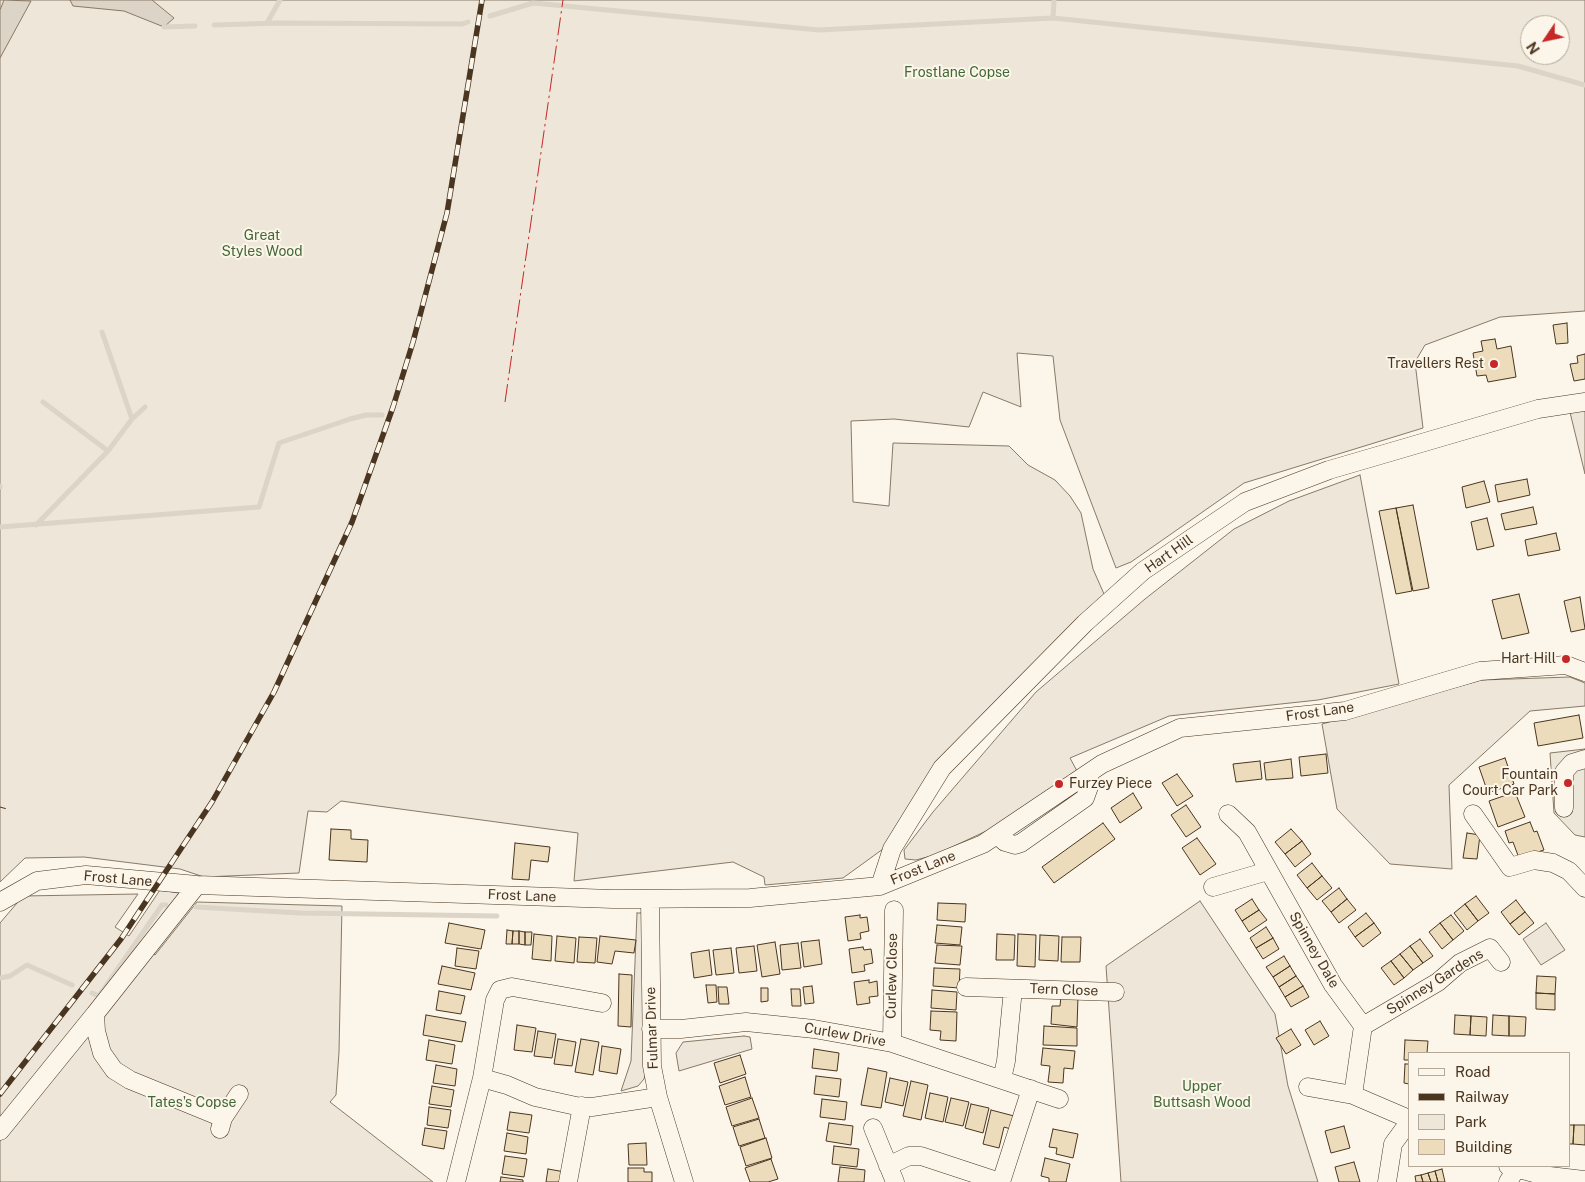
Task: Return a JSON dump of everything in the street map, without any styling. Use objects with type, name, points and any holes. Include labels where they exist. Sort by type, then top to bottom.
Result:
[{"type":"street","name":"Hart Hill","points":[[880,886],[892,849],[942,768],[1085,623],[1143,571],[1245,502],[1262,495],[1329,470],[1538,409],[1585,402]]},
{"type":"street","name":"Frost Lane","points":[[0,902],[38,881],[86,874],[198,885],[650,899],[750,898],[880,886],[983,844],[1102,764],[1180,728],[1345,711],[1480,671],[1566,666],[1585,672]]},
{"type":"street","points":[[1564,808],[1564,772],[1572,763],[1585,759]]},
{"type":"street","name":"Spinney Dale","points":[[1228,814],[1247,832],[1333,985],[1363,1026]]},
{"type":"street","points":[[1473,814],[1510,867],[1534,860],[1553,863],[1569,871],[1585,888]]},
{"type":"street","points":[[1213,887],[1268,871]]},
{"type":"street","points":[[0,1131],[198,885]]},
{"type":"street","name":"Fulmar Drive","points":[[650,899],[652,1066],[658,1097],[684,1182]]},
{"type":"street","name":"Curlew Close","points":[[892,1043],[894,910]]},
{"type":"street","name":"Spinney Gardens","points":[[1363,1026],[1438,982],[1460,963],[1490,948],[1501,962]]},
{"type":"street","points":[[456,1182],[482,1078],[495,1000],[503,988],[517,987],[602,1003]]},
{"type":"street","name":"Tern Close","points":[[966,987],[1115,992]]},
{"type":"street","name":"Tern Close","points":[[1002,1079],[1006,1061],[1012,989]]},
{"type":"street","points":[[95,1014],[96,1031],[102,1053],[114,1070],[130,1080],[221,1124],[239,1094]]},
{"type":"street","name":"Curlew Drive","points":[[651,1029],[760,1023],[814,1029],[892,1043],[1059,1099]]},
{"type":"street","points":[[1353,1095],[1363,1026]]},
{"type":"street","points":[[482,1078],[507,1085],[535,1097],[582,1106],[658,1097]]},
{"type":"street","points":[[1308,1087],[1353,1095],[1408,1121]]},
{"type":"street","points":[[873,1128],[892,1174],[910,1156],[921,1156],[1000,1182],[1031,1089]]},
{"type":"street","points":[[568,1182],[582,1106]]},
{"type":"street","points":[[1387,1182],[1393,1144],[1408,1122]]},
{"type":"street","points":[[1511,1172],[1585,1180]]},
{"type":"green space","points":[[0,0],[1585,0],[1585,311],[1500,317],[1425,345],[1415,362],[1423,428],[1244,483],[1131,562],[1116,568],[1060,420],[1053,356],[1017,353],[1021,407],[983,392],[969,427],[894,419],[851,421],[853,502],[889,506],[893,443],[1009,446],[1028,465],[1055,480],[1070,496],[1081,513],[1093,569],[1104,594],[1060,642],[1011,690],[894,841],[843,878],[765,885],[764,877],[733,862],[574,881],[578,833],[341,801],[327,812],[308,811],[299,873],[204,877],[180,869],[84,857],[25,858],[0,882]]},
{"type":"green space","points":[[1585,401],[1585,474],[1568,404]]},
{"type":"green space","points":[[1360,475],[1399,684],[1318,700],[1169,716],[1070,758],[1077,771],[997,826],[935,855],[916,860],[905,859],[904,850],[933,812],[1036,692],[1145,599],[1234,529],[1289,501]]},
{"type":"green space","points":[[1570,677],[1585,683],[1585,706],[1530,711],[1449,785],[1452,869],[1390,864],[1337,809],[1322,724],[1482,680]]},
{"type":"green space","name":"Tates's Copse","points":[[160,890],[179,893],[142,946],[155,955],[197,902],[342,906],[339,1052],[336,1095],[330,1102],[433,1182],[0,1182],[0,923],[23,896],[138,894],[115,927],[129,936]]},
{"type":"green space","name":"Upper Buttsash Wood","points":[[1200,901],[1275,1014],[1288,1086],[1318,1182],[1121,1182],[1106,966]]},
{"type":"green space","points":[[637,913],[645,913],[647,1068],[644,1079],[638,1086],[621,1091],[631,1061]]},
{"type":"green space","points":[[1546,923],[1565,950],[1541,965],[1523,939]]},
{"type":"green space","points":[[750,1037],[752,1049],[679,1071],[676,1053],[683,1042]]},
{"type":"shaded area","points":[[4,0],[31,1],[0,58],[0,10]]},
{"type":"shaded area","points":[[70,0],[152,0],[174,18],[164,27],[124,11],[73,6]]},
{"type":"shaded area","name":"Fountain Court Car Park","points":[[1585,749],[1585,837],[1575,835],[1554,813],[1550,753]]},
{"type":"building","points":[[1567,323],[1568,343],[1556,344],[1553,325]]},
{"type":"building","name":"Travellers Rest","points":[[1495,339],[1497,349],[1511,346],[1516,377],[1488,382],[1486,375],[1477,376],[1473,353],[1483,351],[1481,341]]},
{"type":"building","points":[[1585,354],[1585,379],[1574,381],[1570,364],[1578,363],[1577,356]]},
{"type":"building","points":[[1527,479],[1530,495],[1498,502],[1495,485]]},
{"type":"building","points":[[1484,481],[1490,502],[1466,508],[1462,487]]},
{"type":"building","points":[[1413,505],[1429,588],[1413,591],[1396,508]]},
{"type":"building","points":[[1533,507],[1537,524],[1505,530],[1501,514]]},
{"type":"building","points":[[1396,508],[1412,591],[1396,594],[1379,511]]},
{"type":"building","points":[[1487,518],[1494,546],[1477,550],[1471,522]]},
{"type":"building","points":[[1556,533],[1560,550],[1528,556],[1525,540]]},
{"type":"building","points":[[1519,594],[1529,633],[1502,639],[1492,600]]},
{"type":"building","points":[[1580,597],[1585,629],[1571,632],[1564,601]]},
{"type":"building","points":[[1579,715],[1583,738],[1538,746],[1534,723]]},
{"type":"building","points":[[1326,754],[1328,773],[1301,776],[1299,757]]},
{"type":"building","points":[[1505,758],[1514,784],[1488,793],[1479,767]]},
{"type":"building","points":[[1291,759],[1293,778],[1266,780],[1264,763]]},
{"type":"building","points":[[1260,761],[1262,779],[1236,782],[1233,764]]},
{"type":"building","points":[[1177,774],[1193,796],[1177,806],[1162,783]]},
{"type":"building","points":[[1515,792],[1525,817],[1498,827],[1489,801]]},
{"type":"building","points":[[1133,793],[1142,808],[1120,823],[1111,808]]},
{"type":"building","points":[[1186,805],[1201,827],[1186,837],[1171,815]]},
{"type":"building","points":[[1530,822],[1534,832],[1537,831],[1544,850],[1519,858],[1513,842],[1509,843],[1505,831]]},
{"type":"building","points":[[1103,823],[1115,839],[1054,883],[1042,867]]},
{"type":"building","points":[[331,829],[351,830],[351,839],[368,840],[367,862],[329,860]]},
{"type":"building","points":[[1291,829],[1302,841],[1285,854],[1275,842]]},
{"type":"building","points":[[1467,833],[1480,835],[1477,859],[1463,858]]},
{"type":"building","points":[[1197,838],[1216,864],[1200,875],[1182,848]]},
{"type":"building","points":[[1302,841],[1311,854],[1295,867],[1285,854]]},
{"type":"building","points":[[515,843],[550,847],[548,862],[531,860],[529,880],[512,879]]},
{"type":"building","points":[[1312,863],[1322,876],[1307,888],[1297,875]]},
{"type":"building","points":[[1322,876],[1332,888],[1317,900],[1307,888]]},
{"type":"building","points":[[1339,888],[1347,899],[1331,912],[1322,901]]},
{"type":"building","points":[[1476,896],[1489,913],[1478,921],[1465,904]]},
{"type":"building","points":[[1252,899],[1259,910],[1242,921],[1235,910]]},
{"type":"building","points":[[1347,899],[1356,910],[1339,923],[1331,912]]},
{"type":"building","points":[[1516,900],[1525,912],[1510,924],[1501,912]]},
{"type":"building","points":[[938,903],[966,904],[965,922],[937,920]]},
{"type":"building","points":[[1465,904],[1478,921],[1467,930],[1454,913]]},
{"type":"building","points":[[1259,910],[1267,920],[1249,932],[1242,921]]},
{"type":"building","points":[[1525,912],[1534,923],[1519,935],[1510,924]]},
{"type":"building","points":[[1366,913],[1374,923],[1355,937],[1348,927]]},
{"type":"building","points":[[860,915],[860,918],[867,917],[869,931],[860,933],[861,939],[848,941],[845,917]]},
{"type":"building","points":[[1451,915],[1464,931],[1453,940],[1440,923]]},
{"type":"building","points":[[449,923],[485,930],[481,949],[445,943]]},
{"type":"building","points":[[1374,923],[1381,933],[1363,947],[1355,937]]},
{"type":"building","points":[[1440,923],[1453,940],[1442,949],[1429,932]]},
{"type":"building","points":[[937,925],[962,927],[960,945],[935,943]]},
{"type":"building","points":[[1266,927],[1273,938],[1256,948],[1250,938]]},
{"type":"building","points":[[507,930],[513,931],[512,944],[506,944]]},
{"type":"building","points":[[513,931],[519,931],[519,944],[512,944]]},
{"type":"building","points":[[519,931],[525,932],[525,945],[519,944]]},
{"type":"building","points":[[525,932],[532,932],[531,945],[525,945]]},
{"type":"building","points":[[534,934],[552,936],[551,961],[532,959]]},
{"type":"building","points":[[997,934],[1015,935],[1014,960],[996,960]]},
{"type":"building","points":[[1018,934],[1036,935],[1035,967],[1017,966]]},
{"type":"building","points":[[1040,935],[1059,936],[1058,961],[1039,960]]},
{"type":"building","points":[[557,936],[576,938],[574,963],[555,961]]},
{"type":"building","points":[[600,936],[636,940],[634,953],[615,951],[612,964],[597,962]]},
{"type":"building","points":[[579,937],[597,938],[595,963],[577,962]]},
{"type":"building","points":[[1062,937],[1081,937],[1080,962],[1061,962]]},
{"type":"building","points":[[1273,938],[1279,949],[1263,959],[1256,948]]},
{"type":"building","points":[[1420,939],[1433,956],[1423,963],[1410,946]]},
{"type":"building","points":[[819,940],[822,964],[804,967],[801,942]]},
{"type":"building","points":[[775,942],[780,974],[762,977],[757,945]]},
{"type":"building","points":[[798,943],[801,968],[782,970],[780,945]]},
{"type":"building","points":[[937,945],[962,946],[960,965],[935,963]]},
{"type":"building","points":[[754,946],[757,971],[739,973],[736,948]]},
{"type":"building","points":[[1410,946],[1423,963],[1413,970],[1400,954]]},
{"type":"building","points":[[863,947],[864,950],[871,949],[873,963],[864,965],[865,971],[852,973],[849,949]]},
{"type":"building","points":[[457,948],[479,951],[476,969],[455,966]]},
{"type":"building","points":[[731,948],[734,973],[716,975],[713,950]]},
{"type":"building","points":[[709,950],[712,975],[694,978],[691,953]]},
{"type":"building","points":[[1400,954],[1413,970],[1404,978],[1391,961]]},
{"type":"building","points":[[1284,956],[1290,966],[1273,977],[1266,967]]},
{"type":"building","points":[[1391,961],[1404,978],[1394,985],[1381,968]]},
{"type":"building","points":[[442,966],[475,973],[471,990],[438,984]]},
{"type":"building","points":[[1290,966],[1296,976],[1279,987],[1273,977]]},
{"type":"building","points":[[934,968],[960,969],[959,988],[933,986]]},
{"type":"building","points":[[619,974],[632,975],[631,1027],[618,1026]]},
{"type":"building","points":[[1296,976],[1303,986],[1285,997],[1279,987]]},
{"type":"building","points":[[1537,976],[1556,977],[1555,994],[1536,993]]},
{"type":"building","points":[[869,980],[869,983],[877,981],[878,996],[869,997],[870,1003],[857,1005],[854,982]]},
{"type":"building","points":[[706,985],[716,985],[717,1002],[708,1003]]},
{"type":"building","points":[[812,986],[814,1003],[805,1004],[803,987]]},
{"type":"building","points":[[1303,986],[1309,997],[1291,1007],[1285,997]]},
{"type":"building","points":[[718,987],[727,987],[729,1004],[719,1004]]},
{"type":"building","points":[[761,988],[768,988],[768,1001],[761,1002]]},
{"type":"building","points":[[791,989],[800,989],[801,1006],[792,1006]]},
{"type":"building","points":[[932,990],[957,992],[956,1010],[931,1008]]},
{"type":"building","points":[[439,991],[465,996],[461,1014],[436,1010]]},
{"type":"building","points":[[1536,993],[1555,994],[1555,1010],[1536,1009]]},
{"type":"building","points":[[1061,996],[1078,997],[1077,1027],[1051,1024],[1052,1006],[1060,1006]]},
{"type":"building","points":[[931,1011],[957,1012],[956,1041],[940,1040],[941,1031],[930,1030]]},
{"type":"building","points":[[426,1015],[466,1022],[462,1042],[423,1035]]},
{"type":"building","points":[[1455,1015],[1471,1016],[1470,1035],[1454,1034]]},
{"type":"building","points":[[1493,1015],[1509,1016],[1509,1036],[1492,1035]]},
{"type":"building","points":[[1471,1016],[1487,1017],[1486,1036],[1470,1035]]},
{"type":"building","points":[[1509,1016],[1526,1017],[1525,1036],[1509,1036]]},
{"type":"building","points":[[1320,1021],[1329,1036],[1314,1045],[1305,1030]]},
{"type":"building","points":[[517,1025],[536,1028],[532,1052],[514,1050]]},
{"type":"building","points":[[1044,1026],[1077,1028],[1077,1046],[1043,1045]]},
{"type":"building","points":[[1291,1029],[1301,1045],[1286,1054],[1276,1038]]},
{"type":"building","points":[[538,1031],[556,1034],[552,1058],[534,1056]]},
{"type":"building","points":[[558,1039],[576,1042],[572,1066],[554,1064]]},
{"type":"building","points":[[581,1039],[599,1042],[593,1075],[575,1072]]},
{"type":"building","points":[[429,1040],[455,1045],[452,1064],[426,1060]]},
{"type":"building","points":[[1405,1040],[1428,1041],[1427,1052],[1408,1052],[1408,1060],[1404,1060]]},
{"type":"building","points":[[602,1046],[621,1049],[617,1074],[599,1071]]},
{"type":"building","points":[[1043,1048],[1075,1051],[1073,1069],[1064,1068],[1063,1083],[1048,1082],[1050,1066],[1041,1065]]},
{"type":"building","points":[[814,1049],[839,1053],[837,1071],[812,1068]]},
{"type":"building","points":[[740,1055],[746,1074],[720,1083],[714,1063]]},
{"type":"building","points":[[1405,1064],[1408,1064],[1408,1084],[1404,1083]]},
{"type":"building","points":[[436,1065],[457,1069],[455,1086],[433,1083]]},
{"type":"building","points":[[868,1068],[887,1072],[881,1108],[861,1105]]},
{"type":"building","points":[[816,1076],[841,1079],[839,1097],[814,1094]]},
{"type":"building","points":[[745,1077],[751,1097],[725,1105],[719,1086]]},
{"type":"building","points":[[890,1078],[908,1082],[903,1106],[885,1102]]},
{"type":"building","points":[[911,1081],[928,1085],[921,1120],[903,1116]]},
{"type":"building","points":[[432,1086],[454,1090],[451,1107],[429,1104]]},
{"type":"building","points":[[930,1093],[948,1097],[943,1122],[925,1118]]},
{"type":"building","points":[[752,1098],[759,1118],[732,1126],[726,1107]]},
{"type":"building","points":[[951,1098],[969,1102],[963,1126],[945,1122]]},
{"type":"building","points":[[822,1099],[847,1102],[845,1120],[820,1117]]},
{"type":"building","points":[[971,1104],[989,1108],[983,1133],[965,1128]]},
{"type":"building","points":[[429,1107],[451,1110],[448,1128],[427,1125]]},
{"type":"building","points":[[991,1110],[1018,1117],[1014,1130],[1004,1127],[999,1148],[983,1144]]},
{"type":"building","points":[[510,1112],[532,1115],[529,1133],[507,1130]]},
{"type":"building","points":[[759,1119],[765,1138],[739,1146],[733,1127]]},
{"type":"building","points":[[829,1123],[853,1126],[851,1145],[826,1141]]},
{"type":"building","points":[[1570,1125],[1574,1125],[1573,1144],[1570,1144]]},
{"type":"building","points":[[1574,1125],[1585,1125],[1585,1145],[1573,1144]]},
{"type":"building","points":[[1344,1126],[1350,1148],[1331,1153],[1325,1131]]},
{"type":"building","points":[[425,1128],[447,1131],[444,1149],[422,1145]]},
{"type":"building","points":[[1053,1129],[1078,1134],[1073,1158],[1056,1154],[1057,1148],[1049,1147]]},
{"type":"building","points":[[507,1133],[528,1137],[526,1154],[504,1151]]},
{"type":"building","points":[[766,1138],[772,1158],[746,1166],[740,1147]]},
{"type":"building","points":[[646,1143],[647,1165],[629,1165],[628,1144]]},
{"type":"building","points":[[834,1146],[859,1149],[857,1167],[832,1164]]},
{"type":"building","points":[[505,1156],[527,1159],[524,1177],[502,1174]]},
{"type":"building","points":[[1045,1158],[1070,1164],[1066,1182],[1049,1182],[1049,1178],[1041,1176]]},
{"type":"building","points":[[771,1159],[778,1179],[768,1182],[750,1182],[745,1168]]},
{"type":"building","points":[[1354,1162],[1360,1182],[1339,1182],[1335,1167]]},
{"type":"building","points":[[840,1167],[865,1170],[864,1182],[838,1182]]},
{"type":"building","points":[[628,1168],[644,1168],[644,1172],[652,1172],[652,1182],[628,1182]]},
{"type":"building","points":[[548,1169],[565,1172],[564,1182],[546,1182]]},
{"type":"building","points":[[1442,1169],[1445,1182],[1438,1182],[1435,1171]]},
{"type":"building","points":[[1435,1171],[1438,1182],[1431,1182],[1428,1173]]},
{"type":"building","points":[[1428,1173],[1431,1182],[1423,1182],[1421,1175]]},
{"type":"building","points":[[1421,1175],[1423,1182],[1416,1182],[1415,1176]]},
{"type":"building","points":[[501,1177],[523,1180],[523,1182],[500,1182]]},
{"type":"waterway","points":[[267,23],[280,0]]},
{"type":"waterway","points":[[1053,18],[1054,0]]},
{"type":"waterway","points":[[490,16],[533,3],[819,30],[1053,18],[1518,66],[1585,85]]},
{"type":"waterway","points":[[214,25],[277,23],[462,24],[468,22]]},
{"type":"waterway","points":[[164,27],[195,26]]},
{"type":"waterway","points":[[102,332],[132,419]]},
{"type":"waterway","points":[[43,402],[108,451]]},
{"type":"waterway","points":[[36,525],[108,451],[132,419],[145,407]]},
{"type":"waterway","points":[[0,527],[259,507],[279,443],[350,419],[366,415],[382,415]]},
{"type":"waterway","points":[[92,993],[99,996],[162,905],[166,905]]},
{"type":"waterway","points":[[196,907],[300,913],[497,916]]},
{"type":"waterway","points":[[0,978],[10,976],[27,965],[72,985]]},
{"type":"railway","points":[[0,1094],[121,939],[212,802],[274,692],[352,522],[393,407],[413,342],[447,213],[482,0]]},
{"type":"fence","points":[[0,807],[7,809]]},
{"type":"power","points":[[505,402],[563,0]]},
{"type":"place","name":"Travellers Rest","points":[[1494,364]]},
{"type":"place","name":"Hart Hill","points":[[1566,659]]},
{"type":"place","name":"Fountain Court Car Park","points":[[1568,783]]},
{"type":"place","name":"Furzey Piece","points":[[1059,784]]},
{"type":"park label","name":"Frostlane Copse","points":[[957,73]]},
{"type":"park label","name":"Great Styles Wood","points":[[262,244]]}]
